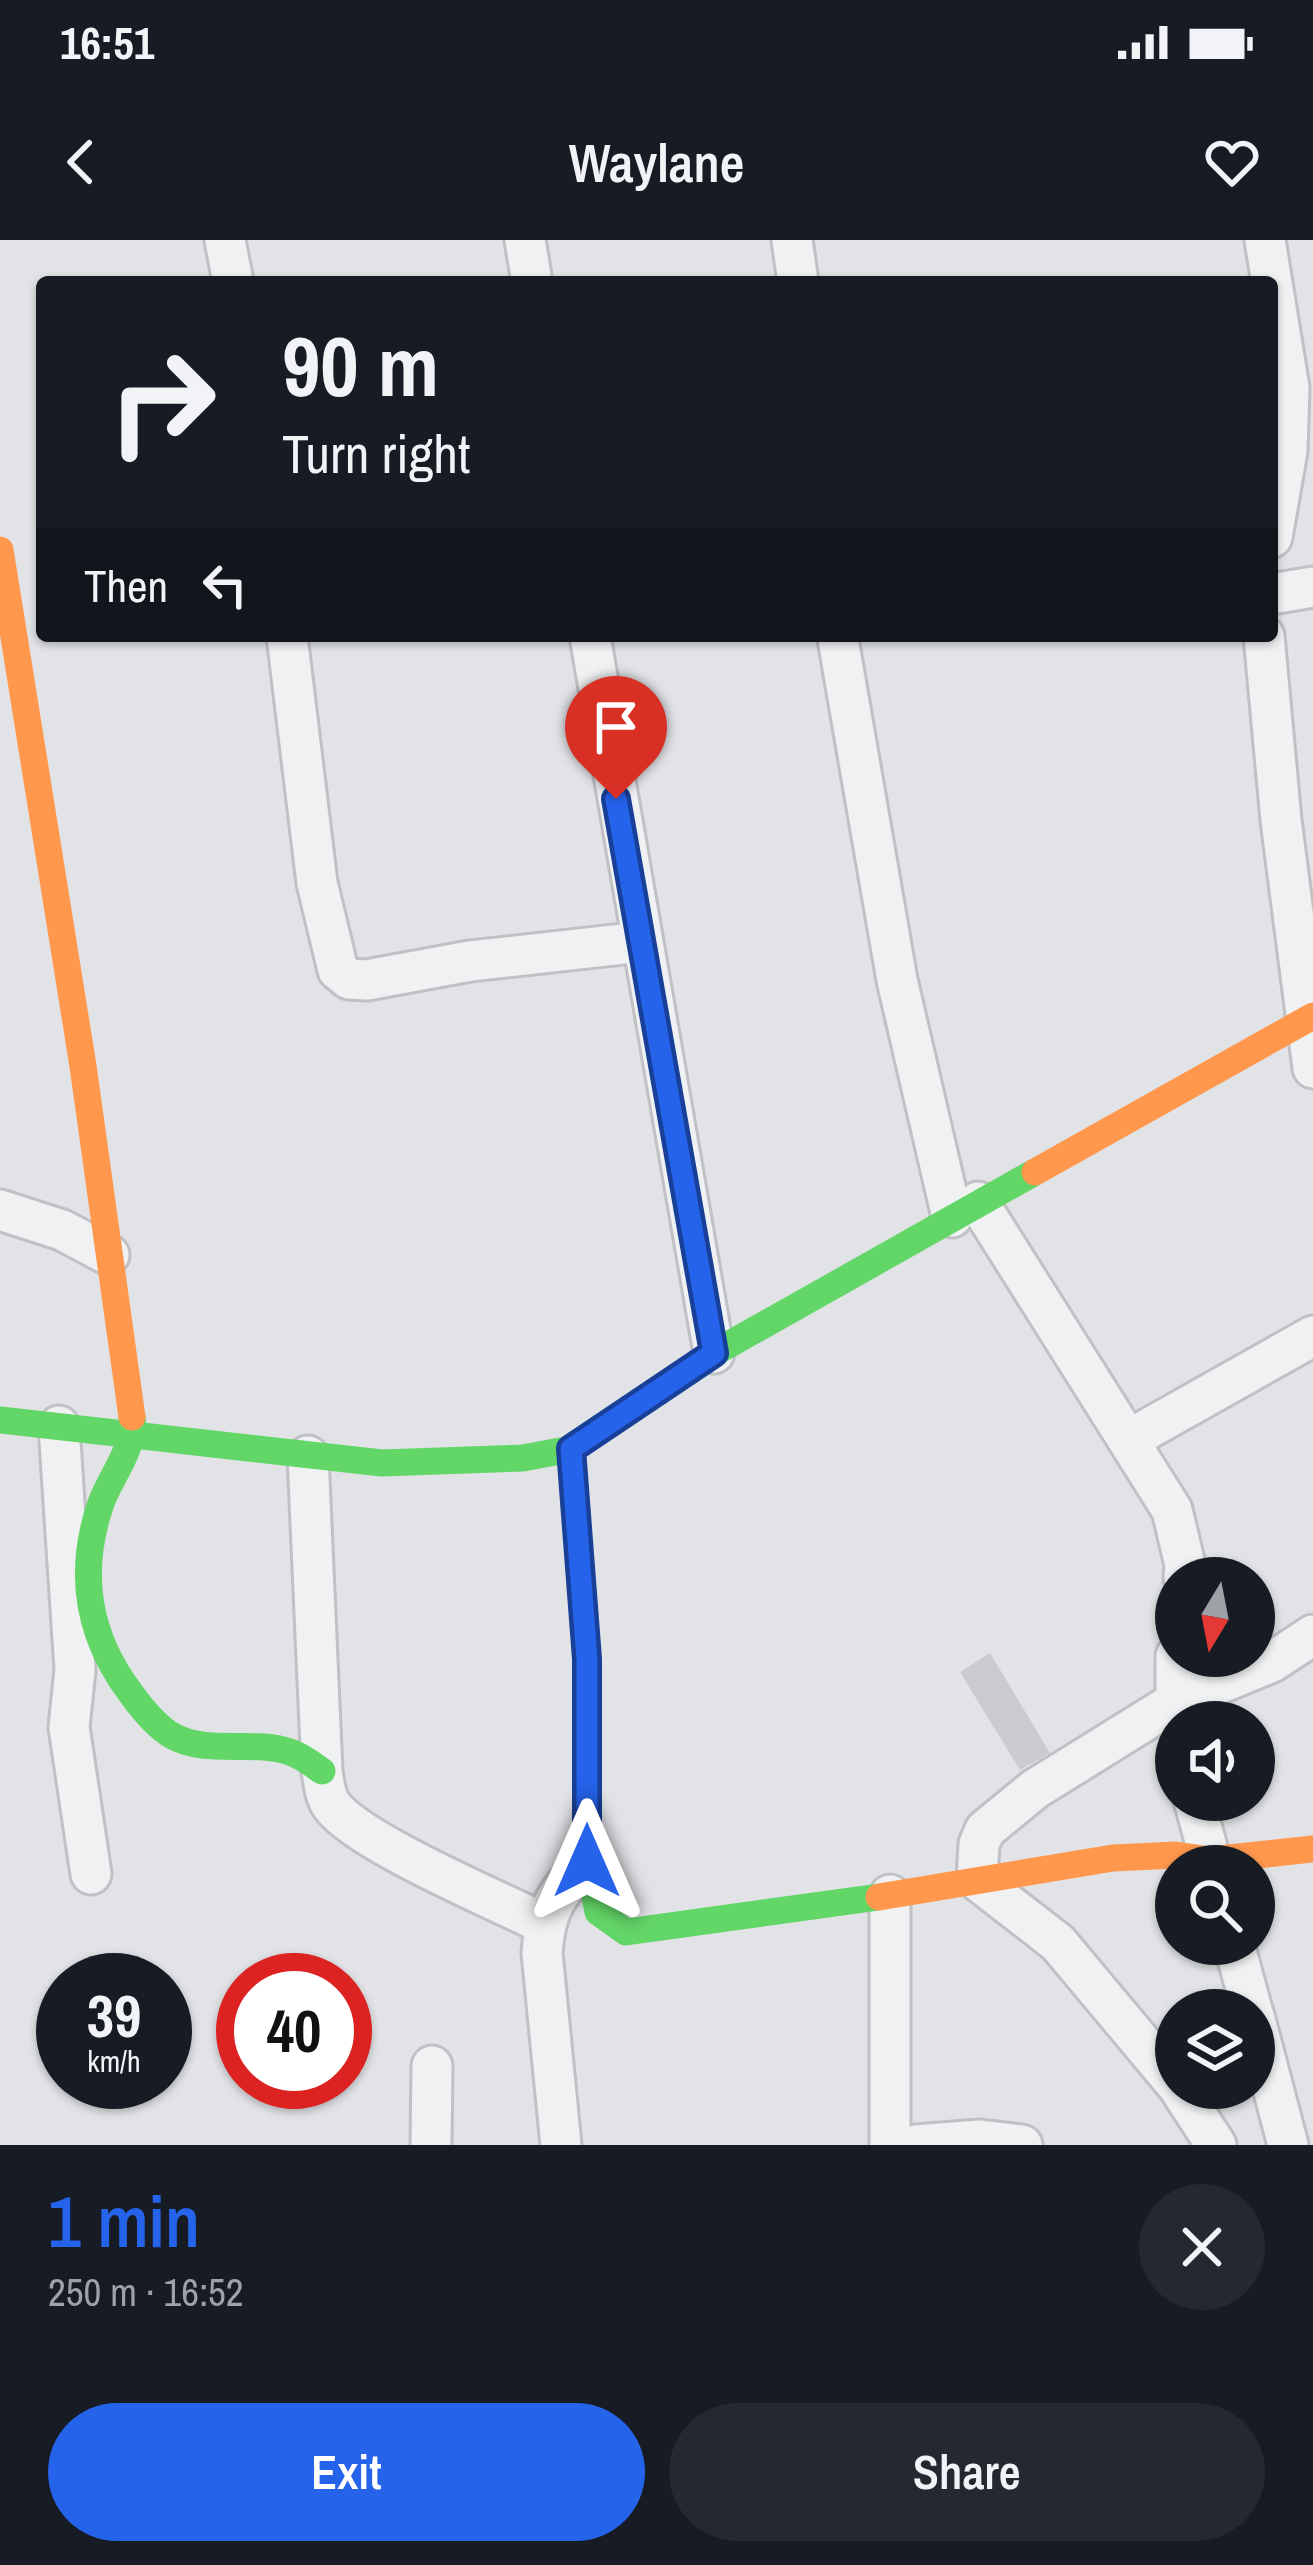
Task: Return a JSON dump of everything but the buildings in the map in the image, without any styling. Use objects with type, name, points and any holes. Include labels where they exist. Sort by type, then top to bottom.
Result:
[{"type":"street","points":[[225,240],[232,276]]},
{"type":"street","points":[[526,240],[531,276]]},
{"type":"street","points":[[792,240],[797,276]]},
{"type":"street","points":[[1264,240],[1270,276]]},
{"type":"street","points":[[1278,323],[1289,388],[1280,439]]},
{"type":"street","points":[[0,550],[18,617],[134,1433],[105,1486],[88,1550],[88,1609],[102,1657],[152,1720],[177,1739],[287,1751],[322,1771]]},
{"type":"street","points":[[1278,593],[1313,587]]},
{"type":"street","points":[[288,642],[317,884],[338,970],[349,979],[367,980],[470,962],[641,942]]},
{"type":"street","points":[[591,642],[714,1353]]},
{"type":"street","points":[[839,642],[897,980],[965,1210],[1130,1439],[1172,1510],[1183,1557]]},
{"type":"street","points":[[1265,642],[1278,800],[1310,1017],[1313,1068]]},
{"type":"street","points":[[0,1420],[308,1456],[405,1462],[523,1458],[571,1449],[714,1353],[1310,1017]]},
{"type":"street","points":[[0,1210],[62,1230],[110,1255]]},
{"type":"street","points":[[1130,1439],[1313,1336]]},
{"type":"street","points":[[59,1426],[75,1670],[70,1749],[91,1874]]},
{"type":"street","points":[[571,1449],[587,1659],[587,1861],[598,1912],[626,1932],[1113,1858],[1155,1857]]},
{"type":"street","points":[[308,1456],[322,1771],[328,1802],[347,1822],[544,1924]]},
{"type":"street","points":[[1196,1701],[1313,1635]]},
{"type":"street","points":[[977,1880],[979,1844],[995,1820],[1034,1789],[1155,1723]]},
{"type":"street","points":[[1275,1854],[1313,1849]]},
{"type":"street","points":[[561,2145],[542,1953],[544,1924],[556,1894],[587,1861]]},
{"type":"street","points":[[977,1880],[1058,1943],[1155,2059]]},
{"type":"street","points":[[890,1895],[890,2145]]},
{"type":"street","points":[[431,2145],[432,2066]]},
{"type":"street","points":[[1193,2109],[1216,2145]]},
{"type":"street","points":[[1271,2109],[1277,2144]]},
{"type":"street","points":[[916,2145],[980,2140],[1022,2145]]},
{"type":"traffic: fast","points":[[0,1420],[382,1463],[523,1458],[571,1449],[714,1353],[1035,1172]]},
{"type":"traffic: fast","points":[[132,1417],[130,1439],[101,1503],[89,1554],[96,1627],[117,1673],[145,1712],[171,1735],[199,1745],[275,1748],[322,1771]]},
{"type":"traffic: fast","points":[[571,1449],[587,1659],[588,1861],[598,1912],[626,1932],[879,1897]]},
{"type":"traffic: slow","points":[[0,550],[83,1066],[132,1417]]},
{"type":"traffic: slow","points":[[1035,1172],[1313,1016]]},
{"type":"traffic: slow","points":[[879,1897],[1113,1858],[1175,1855],[1210,1860],[1313,1849]]},
{"type":"route","points":[[587,1861],[587,1659],[571,1449],[714,1353],[616,799]]}]
